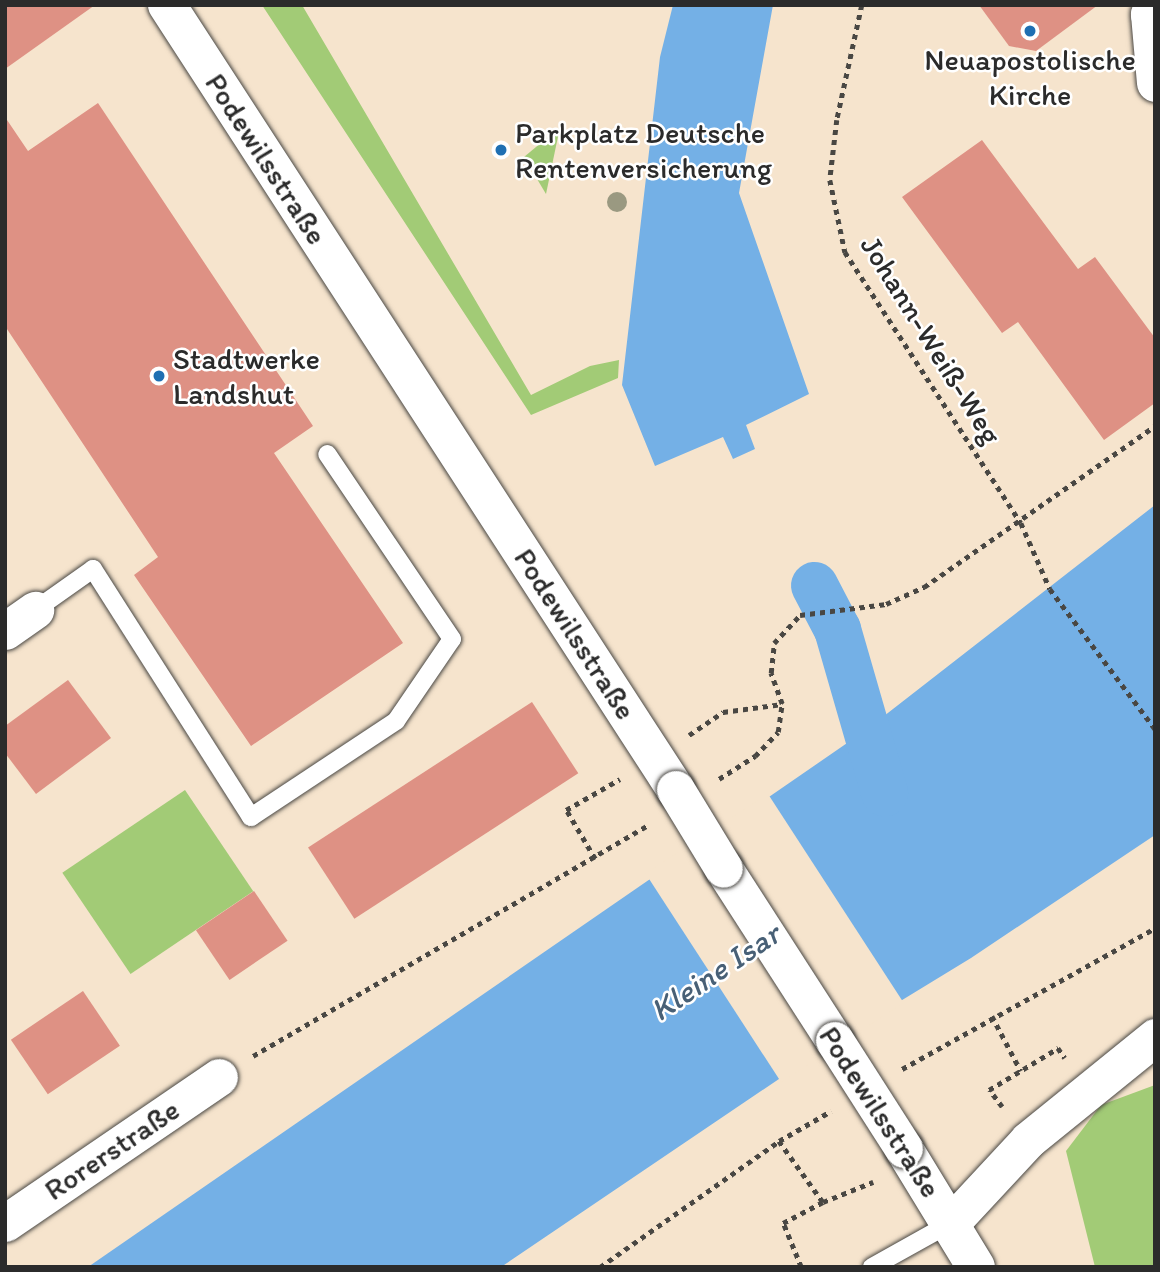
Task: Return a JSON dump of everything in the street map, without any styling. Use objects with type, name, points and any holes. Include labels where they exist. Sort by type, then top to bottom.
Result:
[{"type":"main road","name":"Podewilsstraße","points":[[167,5],[693,788],[976,1267]]},
{"type":"street","points":[[1155,9],[1149,14],[1155,83]]},
{"type":"street","points":[[5,631],[35,610]]},
{"type":"street","points":[[951,1223],[1028,1140],[1155,1037]]},
{"type":"street","name":"Rorerstraße","points":[[5,1223],[219,1077]]},
{"type":"lane","points":[[35,610],[93,569],[251,817],[396,721],[452,639],[327,454]]},
{"type":"lane","points":[[872,1267],[951,1223]]},
{"type":"path","name":"Johann-Weiß-Weg","points":[[862,5],[837,120],[830,180],[845,252],[1021,523],[1050,589],[1155,729]]},
{"type":"path","points":[[693,788],[755,756],[778,732],[782,704],[771,673],[774,643],[800,615],[886,604],[924,587],[1021,523],[1155,426]]},
{"type":"path","points":[[707,723],[723,712],[782,704]]},
{"type":"path","points":[[594,859],[566,810],[606,788]]},
{"type":"path","points":[[219,1077],[387,974],[594,859],[652,822]]},
{"type":"path","points":[[992,1016],[1021,1071]]},
{"type":"path","points":[[989,1090],[1059,1048]]},
{"type":"path","points":[[779,1141],[823,1202]]},
{"type":"path","points":[[801,1267],[783,1223],[846,1190]]},
{"type":"green space","points":[[262,5],[302,5],[531,395],[590,366],[619,360],[618,378],[531,415]]},
{"type":"green space","points":[[560,127],[546,194],[524,157]]},
{"type":"green space","points":[[185,790],[253,891],[131,974],[62,873]]},
{"type":"green space","points":[[1155,1085],[1155,1267],[1095,1267],[1066,1151],[1101,1105]]},
{"type":"water","points":[[673,5],[773,5],[739,193],[809,394],[746,425],[755,449],[733,459],[723,437],[655,466],[622,385],[660,57]]},
{"type":"water","name":"Kleine Isar","points":[[1155,505],[1155,835],[971,958],[835,1041],[501,1267],[88,1267],[866,730]]},
{"type":"pier","points":[[768,794],[904,1003],[781,1082],[646,874]]},
{"type":"building","points":[[5,5],[95,5],[5,69]]},
{"type":"building","name":"Neuapostolische Kirche","points":[[979,5],[1098,5],[1036,51],[1009,46]]},
{"type":"building","name":"Stadtwerke Landshut","points":[[98,103],[313,426],[274,453],[403,643],[251,746],[134,575],[158,557],[5,326],[5,117],[28,151]]},
{"type":"building","points":[[982,140],[1078,269],[1095,257],[1155,338],[1155,403],[1104,440],[1018,322],[1002,333],[902,197]]},
{"type":"building","points":[[68,680],[111,738],[36,794],[5,753],[5,726]]},
{"type":"building","points":[[532,702],[578,773],[354,919],[308,847]]},
{"type":"building","points":[[254,891],[288,941],[230,980],[196,930]]},
{"type":"building","points":[[83,991],[120,1046],[48,1094],[11,1040]]},
{"type":"waterway","points":[[814,585],[837,629],[884,792]]},
{"type":"place","name":"Neuapostolische Kirche","points":[[1030,31]]},
{"type":"place","name":"Parkplatz Deutsche Rentenversicherung","points":[[501,150]]},
{"type":"place","name":"Stadtwerke Landshut","points":[[159,376]]}]
